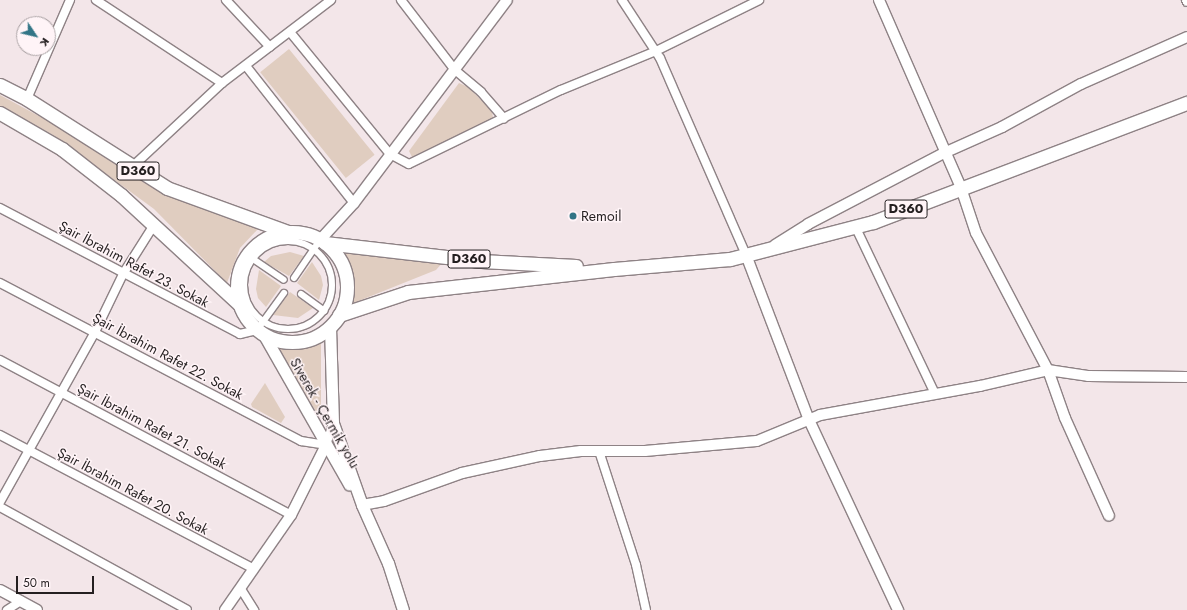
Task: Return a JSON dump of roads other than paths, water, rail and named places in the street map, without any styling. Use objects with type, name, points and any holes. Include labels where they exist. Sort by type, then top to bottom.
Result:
[{"type":"main road","name":"D360","points":[[0,85],[27,99],[132,167],[168,188],[288,232]]},
{"type":"main road","name":"D360","points":[[339,315],[408,292],[614,268],[730,259],[746,255],[855,226],[1187,103]]},
{"type":"main road","name":"D360","points":[[0,113],[62,150],[121,195],[240,305]]},
{"type":"main road","points":[[288,232],[300,233],[320,244],[336,254],[343,268],[346,284],[345,300],[339,315],[330,327],[311,338],[291,342],[262,329],[247,319],[240,305],[237,291],[242,263],[262,242],[288,232]]},
{"type":"main road","name":"D360","points":[[320,244],[481,261],[614,268]]},
{"type":"main road","name":"Siverek - Çermik yolu","points":[[330,327],[333,423],[362,505],[388,563],[402,610]]},
{"type":"main road","name":"Siverek - Çermik yolu","points":[[262,329],[326,445],[362,505]]},
{"type":"street","points":[[27,99],[70,0]]},
{"type":"street","points":[[96,0],[222,83]]},
{"type":"street","points":[[226,0],[270,47]]},
{"type":"street","points":[[132,167],[222,83],[331,0]]},
{"type":"street","points":[[401,0],[455,70],[481,92],[504,118]]},
{"type":"street","points":[[294,278],[354,203],[507,0]]},
{"type":"street","points":[[622,0],[656,51],[746,255],[809,420],[898,610]]},
{"type":"street","points":[[290,32],[390,154],[409,164],[561,90],[656,51],[758,0]]},
{"type":"street","points":[[879,0],[944,153],[961,188],[976,233],[1048,370],[1065,418],[1109,516]]},
{"type":"street","points":[[769,249],[808,224],[944,153],[1002,127],[1081,84],[1187,37]]},
{"type":"street","points":[[246,66],[354,203]]},
{"type":"street","name":"Şair İbrahim Rafet 23. Sokak","points":[[0,208],[123,274],[240,334],[262,329]]},
{"type":"street","points":[[0,502],[95,332],[123,274],[154,225]]},
{"type":"street","points":[[855,226],[935,394]]},
{"type":"street","points":[[262,329],[246,298],[244,284],[247,270],[253,260],[265,248],[279,242],[294,241],[320,244]]},
{"type":"street","points":[[262,329],[287,329],[301,327],[314,321],[324,311],[330,298],[332,283],[329,268],[320,244]]},
{"type":"street","points":[[253,260],[284,280]]},
{"type":"street","name":"Şair İbrahim Rafet 22. Sokak","points":[[0,283],[301,442],[326,445]]},
{"type":"street","points":[[262,329],[284,293]]},
{"type":"street","points":[[301,294],[324,311]]},
{"type":"street","name":"Şair İbrahim Rafet 21. Sokak","points":[[0,360],[291,515]]},
{"type":"street","points":[[362,505],[384,501],[462,473],[540,456],[599,451],[645,451],[757,441],[809,420],[842,410],[935,394],[1048,370],[1088,376],[1187,377]]},
{"type":"street","points":[[225,610],[291,515],[326,445],[333,423]]},
{"type":"street","name":"Şair İbrahim Rafet 20. Sokak","points":[[0,435],[254,569]]},
{"type":"street","points":[[599,451],[636,566],[646,610]]},
{"type":"street","points":[[0,507],[187,610]]},
{"type":"street","points":[[241,589],[254,610]]},
{"type":"street","points":[[0,590],[37,610]]},
{"type":"street","points":[[7,610],[21,601]]},
{"type":"place","name":"Remoil","points":[[573,216]]}]
